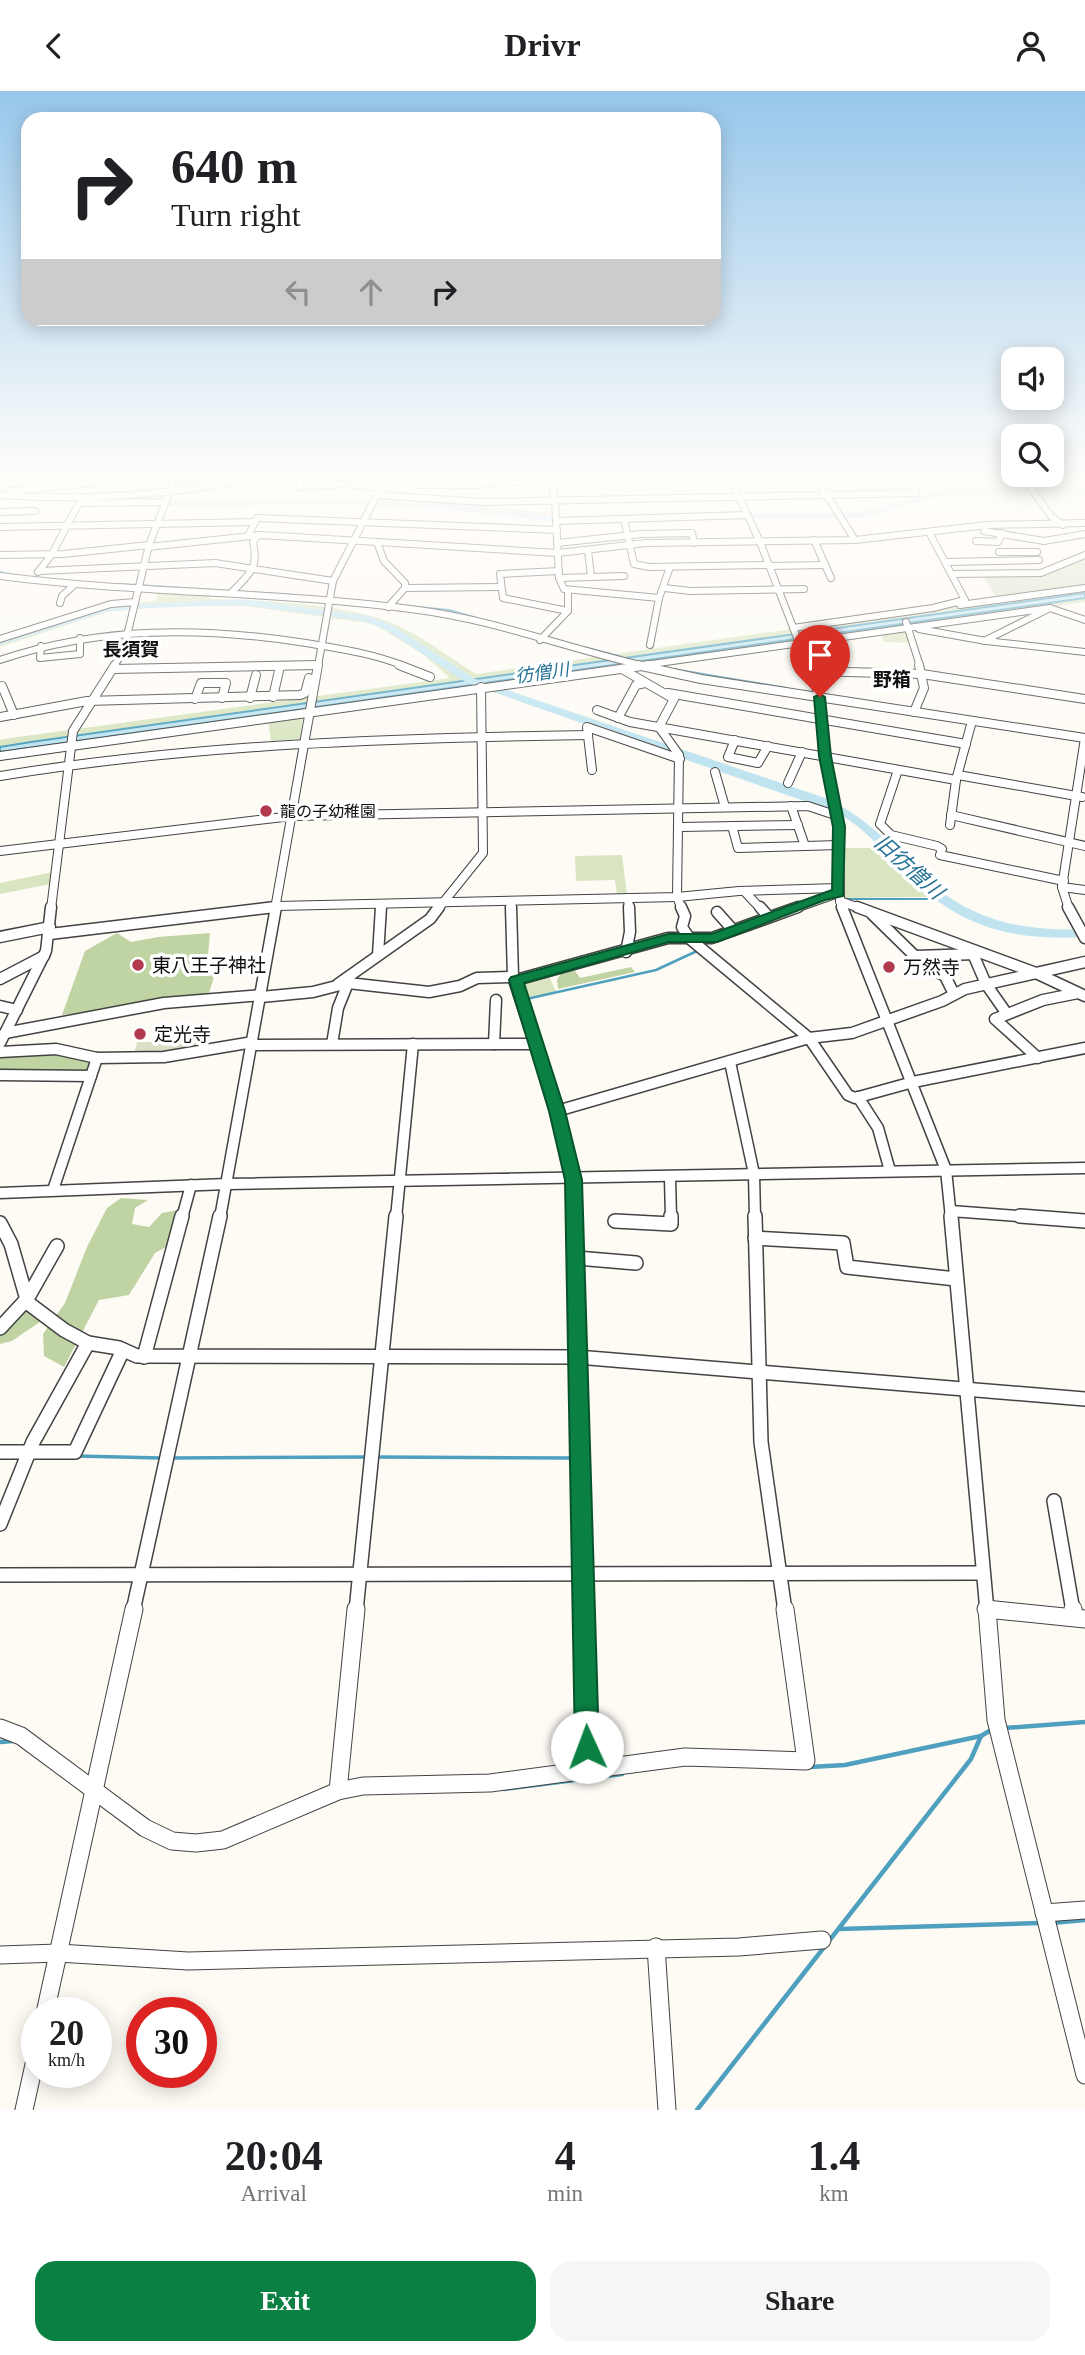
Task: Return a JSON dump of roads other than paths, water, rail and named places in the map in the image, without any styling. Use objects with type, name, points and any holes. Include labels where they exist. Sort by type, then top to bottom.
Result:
[{"type":"street","points":[[32,580],[39,571],[76,569]]},
{"type":"street","points":[[0,1044],[44,956],[50,931],[73,731],[114,669],[128,632],[143,569]]},
{"type":"street","points":[[245,569],[333,581]]},
{"type":"street","points":[[48,1997],[227,1184],[317,665],[333,581],[339,569]]},
{"type":"street","points":[[394,569],[400,574],[405,588]]},
{"type":"street","points":[[559,569],[564,589],[568,591],[659,598]]},
{"type":"street","points":[[590,569],[591,577]]},
{"type":"street","points":[[626,595],[624,576],[630,569]]},
{"type":"street","points":[[650,645],[659,598],[665,588],[669,569]]},
{"type":"street","points":[[770,569],[820,697],[825,756],[838,816],[839,896],[946,1170],[968,1388],[996,1720],[1085,2075]]},
{"type":"street","points":[[827,569],[831,578]]},
{"type":"street","points":[[933,608],[966,598],[949,569]]},
{"type":"street","points":[[232,592],[253,571]]},
{"type":"street","points":[[568,611],[503,598],[500,574],[624,576]]},
{"type":"street","points":[[0,576],[74,585],[232,592],[445,614],[639,666],[701,679],[1085,738],[1082,797],[1063,884],[1064,899],[1085,937]]},
{"type":"street","points":[[597,593],[602,576]]},
{"type":"street","points":[[0,585],[9,577]]},
{"type":"street","points":[[60,603],[62,596],[74,585]]},
{"type":"street","points":[[388,607],[405,588],[501,587]]},
{"type":"street","points":[[665,588],[690,591],[804,589]]},
{"type":"street","points":[[794,629],[1085,589]]},
{"type":"street","points":[[540,639],[568,611],[568,591]]},
{"type":"street","points":[[675,596],[690,595],[690,591]]},
{"type":"street","points":[[0,639],[111,604],[135,602]]},
{"type":"street","points":[[0,756],[1050,608],[1085,620]]},
{"type":"street","points":[[984,641],[1050,608]]},
{"type":"street","points":[[902,613],[909,627],[924,688],[914,712]]},
{"type":"street","points":[[909,627],[984,641],[1085,652]]},
{"type":"street","points":[[0,660],[41,646],[128,632],[273,637],[369,653],[430,677]]},
{"type":"street","points":[[41,646],[40,658],[80,654],[80,638]]},
{"type":"street","points":[[114,669],[317,665]]},
{"type":"street","points":[[273,697],[280,666]]},
{"type":"street","points":[[622,669],[674,699],[659,727]]},
{"type":"street","points":[[810,671],[922,674],[1085,699]]},
{"type":"street","points":[[0,717],[93,701],[149,700],[175,703],[195,699],[273,697],[305,693],[310,676],[316,674]]},
{"type":"street","points":[[250,698],[256,675]]},
{"type":"street","points":[[692,697],[701,679]]},
{"type":"street","points":[[195,699],[201,683],[226,683],[222,698]]},
{"type":"street","points":[[618,717],[636,685],[645,683]]},
{"type":"street","points":[[2,686],[14,715]]},
{"type":"street","points":[[332,1045],[343,984],[378,955],[430,919],[483,853],[481,687]]},
{"type":"street","points":[[662,692],[966,744]]},
{"type":"street","points":[[143,712],[149,700]]},
{"type":"street","points":[[57,718],[62,706]]},
{"type":"street","points":[[597,710],[659,727],[898,769],[1082,797]]},
{"type":"street","points":[[950,825],[957,777],[972,721]]},
{"type":"street","points":[[592,770],[587,727],[680,758]]},
{"type":"street","points":[[659,727],[680,758],[677,897],[685,916],[682,927],[691,939],[809,1038],[848,1095],[858,1097],[913,1082],[1085,1048]]},
{"type":"street","points":[[0,776],[68,763],[305,740],[588,735]]},
{"type":"street","points":[[735,740],[728,757],[758,763],[768,746]]},
{"type":"street","points":[[788,783],[802,752]]},
{"type":"street","points":[[898,769],[880,824],[891,835],[937,846],[942,849],[940,855],[1085,890]]},
{"type":"street","points":[[715,772],[725,807]]},
{"type":"street","points":[[792,806],[805,846]]},
{"type":"street","points":[[0,852],[61,842],[292,816],[808,806],[838,816]]},
{"type":"street","points":[[951,815],[1085,846]]},
{"type":"street","points":[[680,827],[798,825]]},
{"type":"street","points":[[732,826],[738,848],[839,845]]},
{"type":"street","points":[[744,891],[769,917]]},
{"type":"street","points":[[0,937],[277,906],[677,897],[744,891],[839,896],[871,913],[1036,973],[1081,994]]},
{"type":"street","points":[[5,1033],[67,1019],[208,996],[313,992],[343,984],[429,992],[460,986],[477,978],[515,978],[668,938],[712,939],[822,896],[839,896]]},
{"type":"street","points":[[626,951],[630,932],[628,898]]},
{"type":"street","points":[[511,901],[515,978],[531,1044],[557,1111],[569,1180],[577,1258],[587,1772]]},
{"type":"street","points":[[378,955],[381,904]]},
{"type":"street","points":[[717,912],[733,930]]},
{"type":"street","points":[[871,913],[928,968],[945,977],[954,994]]},
{"type":"street","points":[[916,956],[977,953]]},
{"type":"street","points":[[977,953],[986,984],[1007,1014]]},
{"type":"street","points":[[0,979],[44,956]]},
{"type":"street","points":[[557,1111],[809,1038],[852,1033],[986,984],[1085,962]]},
{"type":"street","points":[[1038,1058],[995,1019],[1081,994]]},
{"type":"street","points":[[494,1044],[496,1000]]},
{"type":"street","points":[[0,1006],[17,1010]]},
{"type":"street","points":[[0,1052],[56,1049],[97,1058],[164,1057],[253,1043],[531,1044]]},
{"type":"street","points":[[338,1791],[413,1045]]},
{"type":"street","points":[[53,1190],[97,1058]]},
{"type":"street","points":[[0,1728],[21,1736],[145,1828],[172,1841],[196,1843],[223,1840],[338,1791],[363,1786],[491,1783],[685,1757],[806,1761],[761,1442],[754,1174],[730,1062]]},
{"type":"street","points":[[0,1075],[91,1076]]},
{"type":"street","points":[[858,1097],[878,1128],[890,1171]]},
{"type":"street","points":[[0,1193],[227,1184],[569,1180],[1085,1168]]},
{"type":"street","points":[[615,1221],[671,1224],[670,1177]]},
{"type":"street","points":[[144,1357],[191,1185]]},
{"type":"street","points":[[951,1211],[1085,1221]]},
{"type":"street","points":[[0,1223],[11,1244],[28,1303],[64,1330],[88,1343],[144,1357],[577,1357],[1085,1399]]},
{"type":"street","points":[[755,1238],[843,1243],[847,1267],[956,1279]]},
{"type":"street","points":[[0,1328],[27,1299],[57,1246]]},
{"type":"street","points":[[577,1258],[636,1263]]},
{"type":"street","points":[[0,1524],[28,1452],[88,1343]]},
{"type":"street","points":[[0,1452],[75,1452],[123,1350]]},
{"type":"street","points":[[985,1609],[1080,1618],[1054,1501]]},
{"type":"street","points":[[0,1575],[982,1573]]},
{"type":"street","points":[[1044,1913],[1063,1914],[1085,1910]]},
{"type":"street","points":[[0,1955],[58,1953],[188,1961],[656,1947],[739,1947],[822,1940]]},
{"type":"street","points":[[656,1947],[667,2110]]},
{"type":"street","points":[[24,2110],[29,2088]]},
{"type":"water","name":"彷僧川","points":[[1085,593],[1085,598],[0,752],[0,747],[31,742]]},
{"type":"waterway","points":[[0,572],[14,575]]},
{"type":"waterway","points":[[122,584],[296,595]]},
{"type":"waterway","name":"旧彷僧川","points":[[0,642],[105,609],[148,605],[242,602],[365,618],[390,628],[471,681],[842,810],[866,827],[942,899],[975,918],[992,925],[1028,932],[1085,933]]},
{"type":"waterway","points":[[397,605],[449,610],[477,618]]},
{"type":"waterway","points":[[584,647],[622,657]]},
{"type":"waterway","points":[[673,669],[787,688]]},
{"type":"waterway","name":"旧彷僧川","points":[[844,899],[942,899]]},
{"type":"waterway","points":[[522,1000],[656,970],[697,951]]},
{"type":"waterway","points":[[531,1049],[561,1150]]},
{"type":"waterway","points":[[569,1190],[569,1215]]},
{"type":"waterway","points":[[570,1306],[571,1352]]},
{"type":"waterway","points":[[378,1457],[572,1458],[571,1362]]},
{"type":"waterway","points":[[77,1456],[161,1458]]},
{"type":"waterway","points":[[171,1458],[368,1457]]},
{"type":"waterway","points":[[1005,1728],[1085,1722]]},
{"type":"waterway","points":[[981,1736],[991,1730]]},
{"type":"waterway","points":[[697,2110],[971,1759],[981,1736]]},
{"type":"waterway","points":[[810,1767],[845,1765],[981,1736]]},
{"type":"waterway","points":[[0,1742],[13,1741]]},
{"type":"waterway","points":[[504,1789],[622,1774]]},
{"type":"waterway","points":[[1052,1923],[1085,1920]]},
{"type":"waterway","points":[[839,1929],[1039,1923]]},
{"type":"place","name":"龍の子幼稚園","points":[[266,811]]},
{"type":"place","name":"東八王子神社","points":[[138,965]]},
{"type":"place","name":"万然寺","points":[[889,967]]},
{"type":"place","name":"定光寺","points":[[140,1034]]},
{"type":"district","name":"長須賀","points":[[131,649]]},
{"type":"district","name":"野箱","points":[[892,679]]}]
